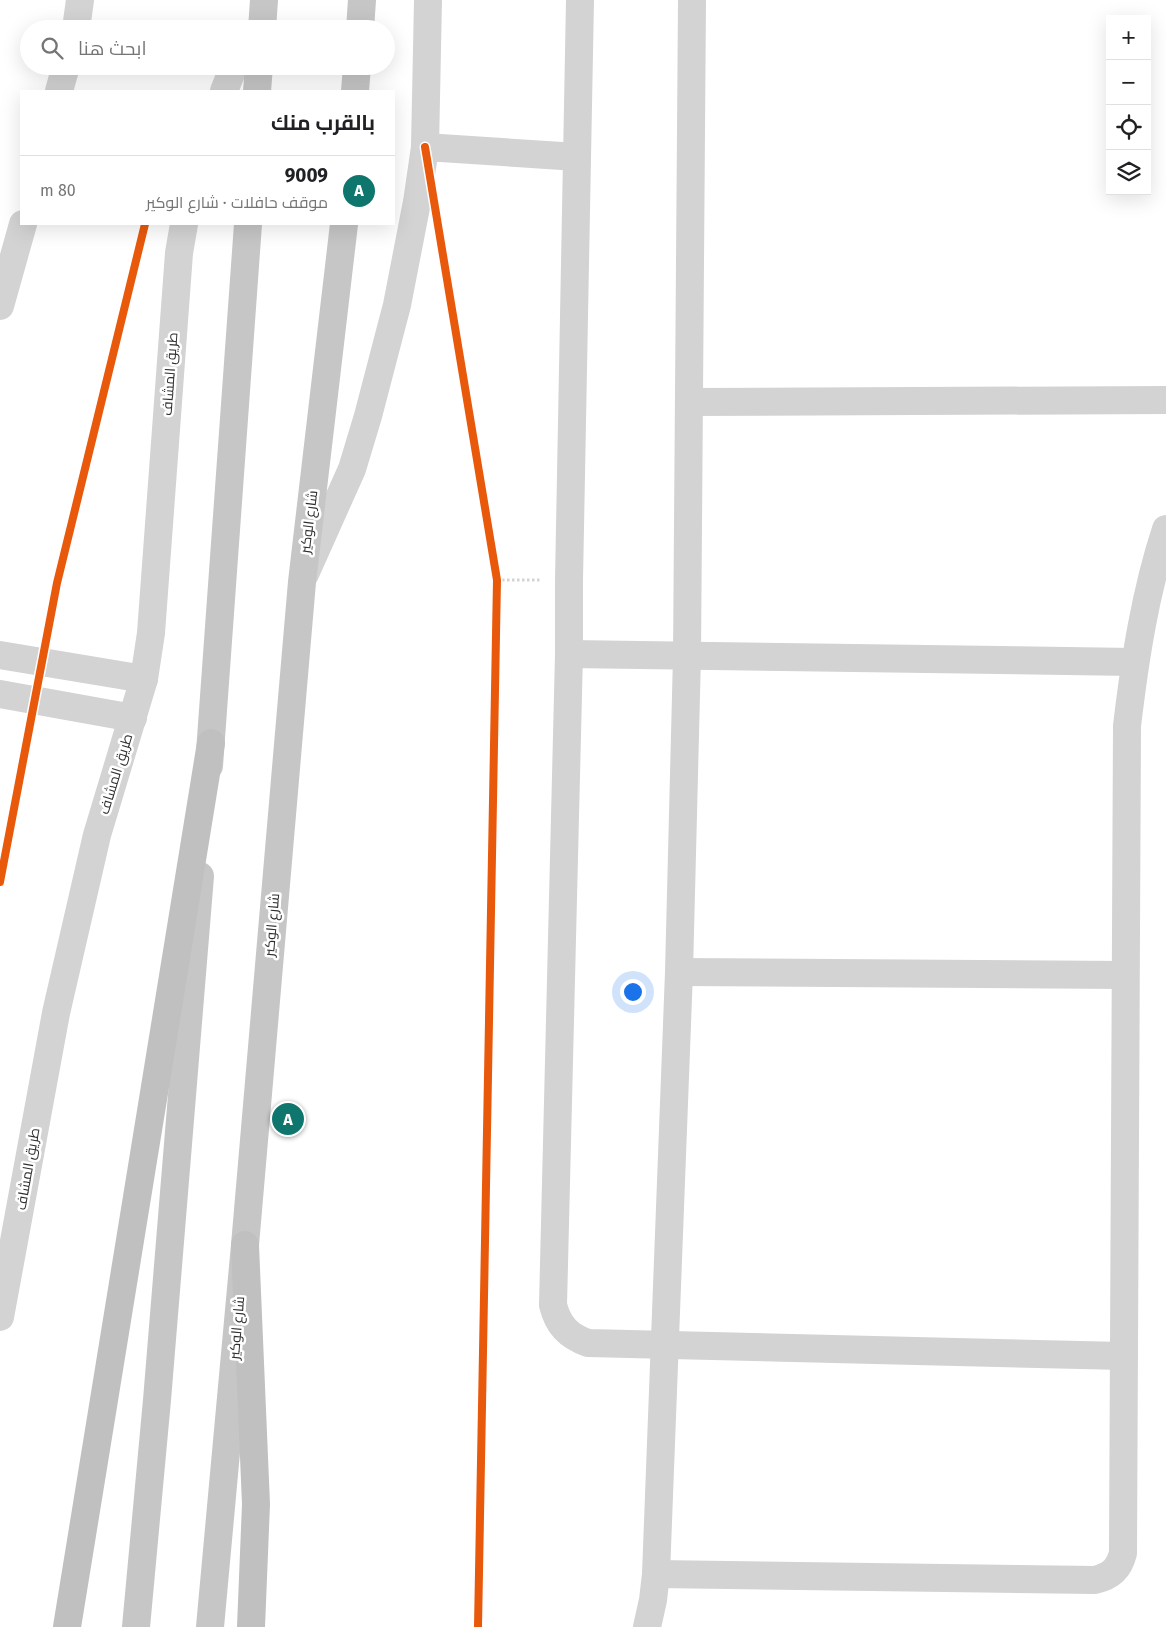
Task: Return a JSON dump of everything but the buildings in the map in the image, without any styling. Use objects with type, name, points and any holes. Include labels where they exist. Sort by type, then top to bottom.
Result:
[{"type":"highway","points":[[67,1627],[211,743]]},
{"type":"highway","points":[[244,1245],[256,1504],[251,1627]]},
{"type":"main road","points":[[262,20],[263,0]]},
{"type":"main road","points":[[361,20],[362,0]]},
{"type":"main road","points":[[257,90],[258,75]]},
{"type":"main road","points":[[355,90],[356,75]]},
{"type":"main road","points":[[136,1627],[158,1390],[211,743],[248,225]]},
{"type":"main road","name":"شارع الوكير","points":[[210,1627],[302,582],[344,225]]},
{"type":"street","points":[[77,20],[80,0]]},
{"type":"street","points":[[254,20],[263,0]]},
{"type":"street","points":[[302,582],[352,470],[397,305],[417,202],[425,147],[428,0]]},
{"type":"street","points":[[580,0],[569,654],[553,1305],[561,1326],[578,1340],[588,1343],[1124,1356]]},
{"type":"street","points":[[647,1627],[656,1574],[680,972],[687,656],[692,0]]},
{"type":"street","points":[[59,90],[63,75]]},
{"type":"street","points":[[224,90],[230,75]]},
{"type":"street","points":[[425,147],[577,157]]},
{"type":"street","points":[[0,306],[23,225]]},
{"type":"street","name":"طريق المشاف","points":[[0,1317],[56,1013],[97,835],[134,718],[144,678],[152,624],[179,253],[184,225]]},
{"type":"street","points":[[690,402],[1166,400]]},
{"type":"street","points":[[656,1574],[1095,1580],[1106,1577],[1115,1571],[1121,1563],[1123,1553],[1127,726],[1134,662],[1141,625],[1152,574],[1166,529]]},
{"type":"street","points":[[569,654],[1134,662]]},
{"type":"street","points":[[0,655],[144,678]]},
{"type":"street","points":[[0,694],[134,718]]},
{"type":"street","points":[[680,972],[1125,975]]},
{"type":"path","points":[[495,570],[496,590]]},
{"type":"path","points":[[497,580],[569,580]]},
{"type":"cycle path","points":[[425,147],[497,580],[478,1627]]},
{"type":"cycle path","points":[[0,882],[57,583],[145,225]]},
{"type":"place","name":"9009","points":[[288,1119]]}]
